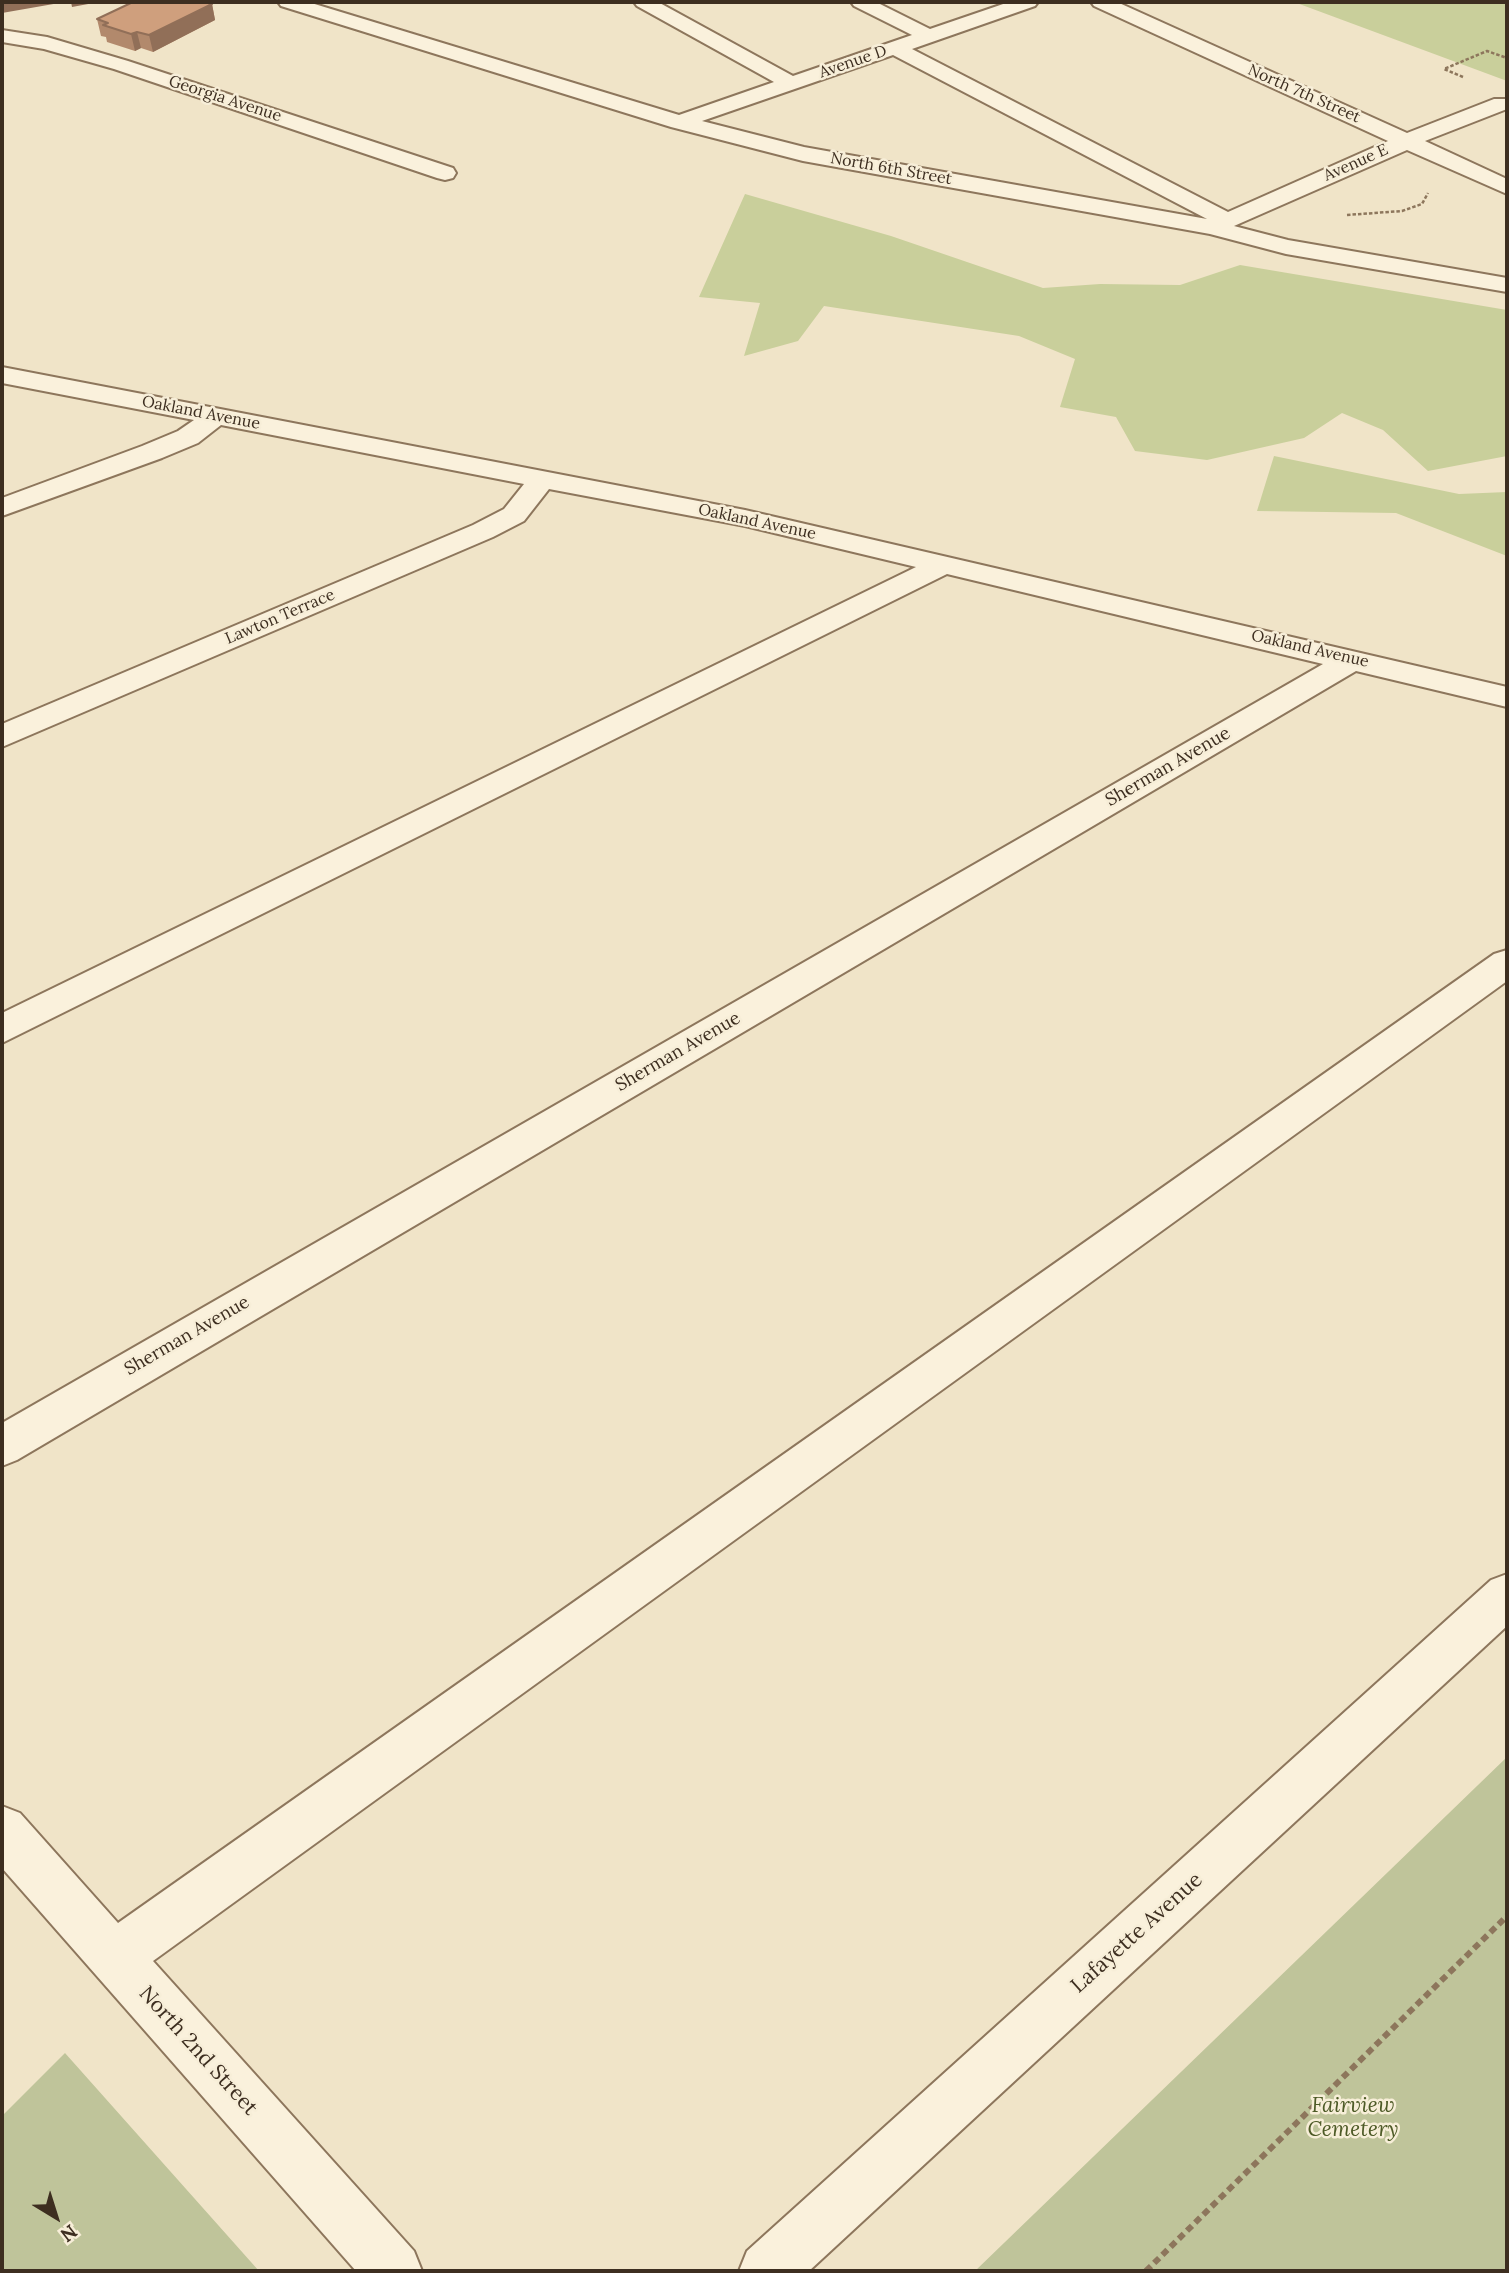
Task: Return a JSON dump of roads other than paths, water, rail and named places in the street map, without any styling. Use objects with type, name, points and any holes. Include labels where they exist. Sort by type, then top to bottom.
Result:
[{"type":"street","name":"North 6th Street","points":[[288,2],[679,122],[803,154],[1220,224],[1286,247],[1507,285]]},
{"type":"street","points":[[644,2],[791,83]]},
{"type":"street","points":[[861,2],[929,36]]},
{"type":"street","name":"Avenue D","points":[[679,122],[1028,2]]},
{"type":"street","name":"North 7th Street","points":[[1101,2],[1507,187]]},
{"type":"street","name":"Georgia Avenue","points":[[2,36],[47,43],[121,65],[445,173]]},
{"type":"street","points":[[894,48],[1220,224]]},
{"type":"street","name":"Avenue E","points":[[1220,224],[1407,141],[1502,104]]},
{"type":"street","name":"Oakland Avenue","points":[[2,375],[745,518],[1507,696]]},
{"type":"street","points":[[2,508],[188,437],[217,416]]},
{"type":"street","name":"Lawton Terrace","points":[[2,736],[483,531],[514,515],[543,478]]},
{"type":"street","points":[[2,1029],[945,564]]},
{"type":"street","name":"Sherman Avenue","points":[[2,1446],[1354,659]]},
{"type":"street","points":[[114,1957],[1507,963]]},
{"type":"street","name":"Lafayette Avenue","points":[[767,2271],[1507,1596]]},
{"type":"street","name":"North 2nd Street","points":[[2,1831],[394,2271]]},
{"type":"park label","name":"Fairview Cemetery","points":[[1353,2118]]}]
